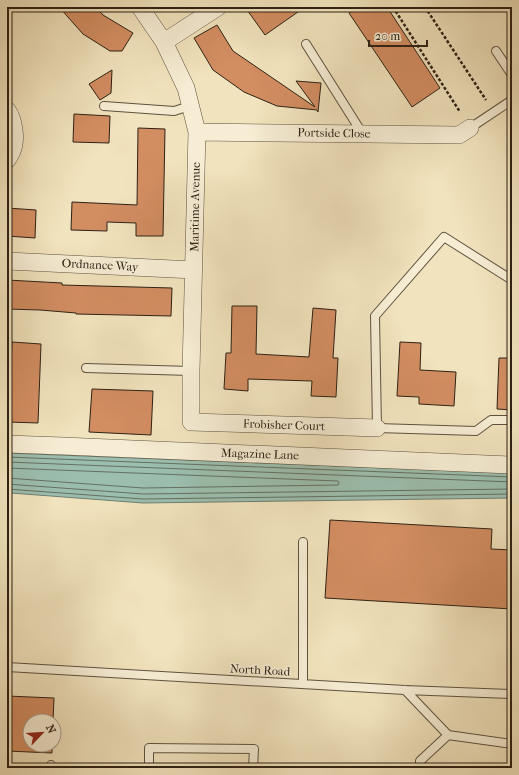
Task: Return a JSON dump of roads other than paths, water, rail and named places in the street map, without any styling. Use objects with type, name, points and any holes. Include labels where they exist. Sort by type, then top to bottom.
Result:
[{"type":"street","name":"Maritime Avenue","points":[[140,7],[164,42],[186,88],[197,132],[191,422]]},
{"type":"street","points":[[164,42],[218,7]]},
{"type":"street","points":[[7,110],[11,115],[14,128],[13,150],[7,160]]},
{"type":"street","name":"Portside Close","points":[[197,132],[459,134],[470,128]]},
{"type":"street","name":"Ordnance Way","points":[[7,261],[194,270]]},
{"type":"street","name":"Frobisher Court","points":[[191,422],[377,428]]},
{"type":"street","name":"Magazine Lane","points":[[7,444],[512,465]]},
{"type":"lane","points":[[306,44],[362,134]]},
{"type":"lane","points":[[496,51],[512,75]]},
{"type":"lane","points":[[470,128],[512,100]]},
{"type":"lane","points":[[104,106],[174,111],[190,106]]},
{"type":"lane","points":[[512,280],[444,237],[375,316],[377,428],[476,431],[491,420],[512,420]]},
{"type":"lane","points":[[86,368],[191,371]]},
{"type":"lane","points":[[302,684],[303,542]]},
{"type":"lane","name":"North Road","points":[[7,667],[405,690],[512,694]]},
{"type":"lane","points":[[405,690],[448,735],[512,744]]},
{"type":"lane","points":[[420,768],[420,761],[448,735]]},
{"type":"lane","points":[[149,768],[149,748],[254,749],[253,768]]},
{"type":"water","points":[[7,453],[512,473],[512,498],[143,503],[7,493]]}]
